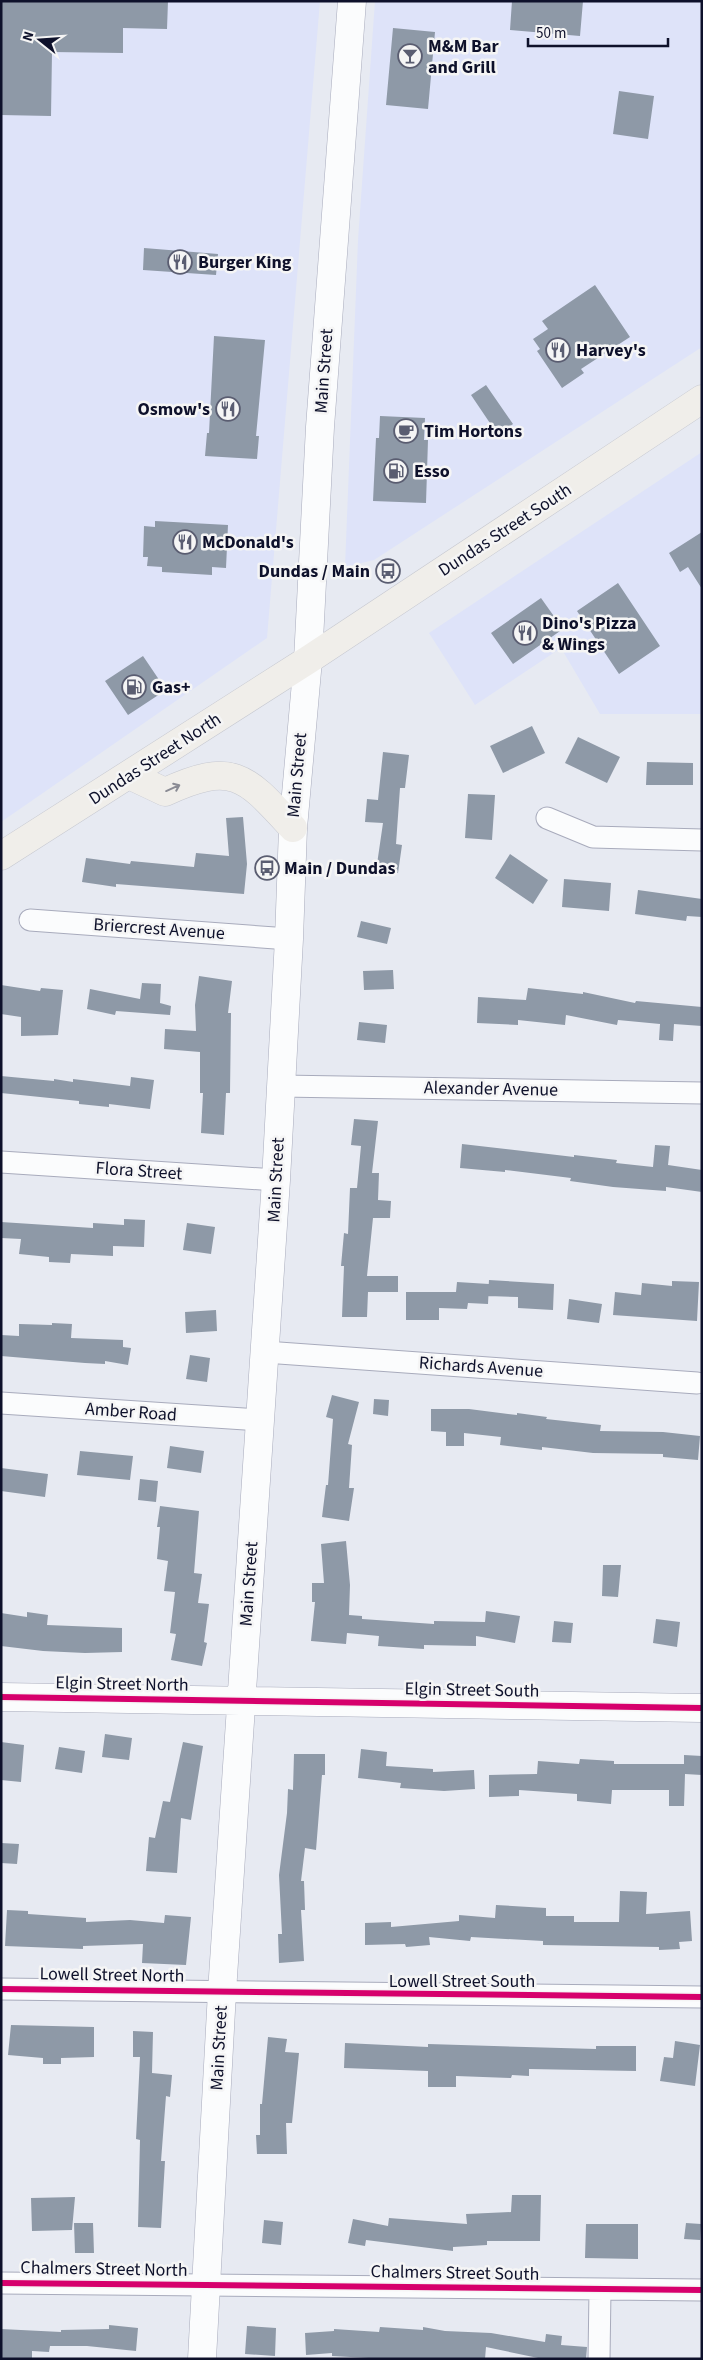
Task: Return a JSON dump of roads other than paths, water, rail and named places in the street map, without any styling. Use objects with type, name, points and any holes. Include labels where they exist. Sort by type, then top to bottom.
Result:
[{"type":"main road","name":"Main Street","points":[[202,2359],[222,1992],[276,1180],[293,828],[308,660],[320,427],[352,1]]},
{"type":"main road","name":"Dundas Street South","points":[[308,660],[702,399]]},
{"type":"main road","name":"Dundas Street North","points":[[1,856],[308,660]]},
{"type":"main road","points":[[129,775],[165,792],[191,780],[208,776],[224,775],[241,779],[254,787],[293,828]]},
{"type":"main road","name":"Elgin Street North","points":[[1,1698],[241,1701]]},
{"type":"main road","name":"Elgin Street South","points":[[241,1701],[702,1708]]},
{"type":"street","points":[[548,818],[593,837],[702,840]]},
{"type":"street","name":"Briercrest Avenue","points":[[30,920],[289,939]]},
{"type":"street","name":"Alexander Avenue","points":[[281,1086],[702,1093]]},
{"type":"street","name":"Flora Street","points":[[1,1162],[276,1180]]},
{"type":"street","name":"Richards Avenue","points":[[265,1352],[697,1382]]},
{"type":"street","name":"Amber Road","points":[[1,1403],[261,1420]]},
{"type":"street","name":"Lowell Street North","points":[[1,1989],[222,1992]]},
{"type":"street","name":"Lowell Street South","points":[[222,1992],[702,1998]]},
{"type":"street","name":"Chalmers Street North","points":[[1,2283],[207,2285]]},
{"type":"street","name":"Chalmers Street South","points":[[207,2285],[702,2290]]},
{"type":"street","points":[[599,2359],[600,2290]]},
{"type":"place","name":"M&M Bar and Grill","points":[[410,56]]},
{"type":"place","name":"Burger King","points":[[180,262]]},
{"type":"place","name":"Harvey's","points":[[558,350]]},
{"type":"place","name":"Osmow's","points":[[228,409]]},
{"type":"place","name":"Tim Hortons","points":[[406,431]]},
{"type":"place","name":"Esso","points":[[396,471]]},
{"type":"place","name":"McDonald's","points":[[185,542]]},
{"type":"place","name":"Dundas / Main","points":[[388,571]]},
{"type":"place","name":"Dino's Pizza & Wings","points":[[525,633]]},
{"type":"place","name":"Gas+","points":[[134,687]]},
{"type":"place","name":"Main / Dundas","points":[[267,868]]}]
